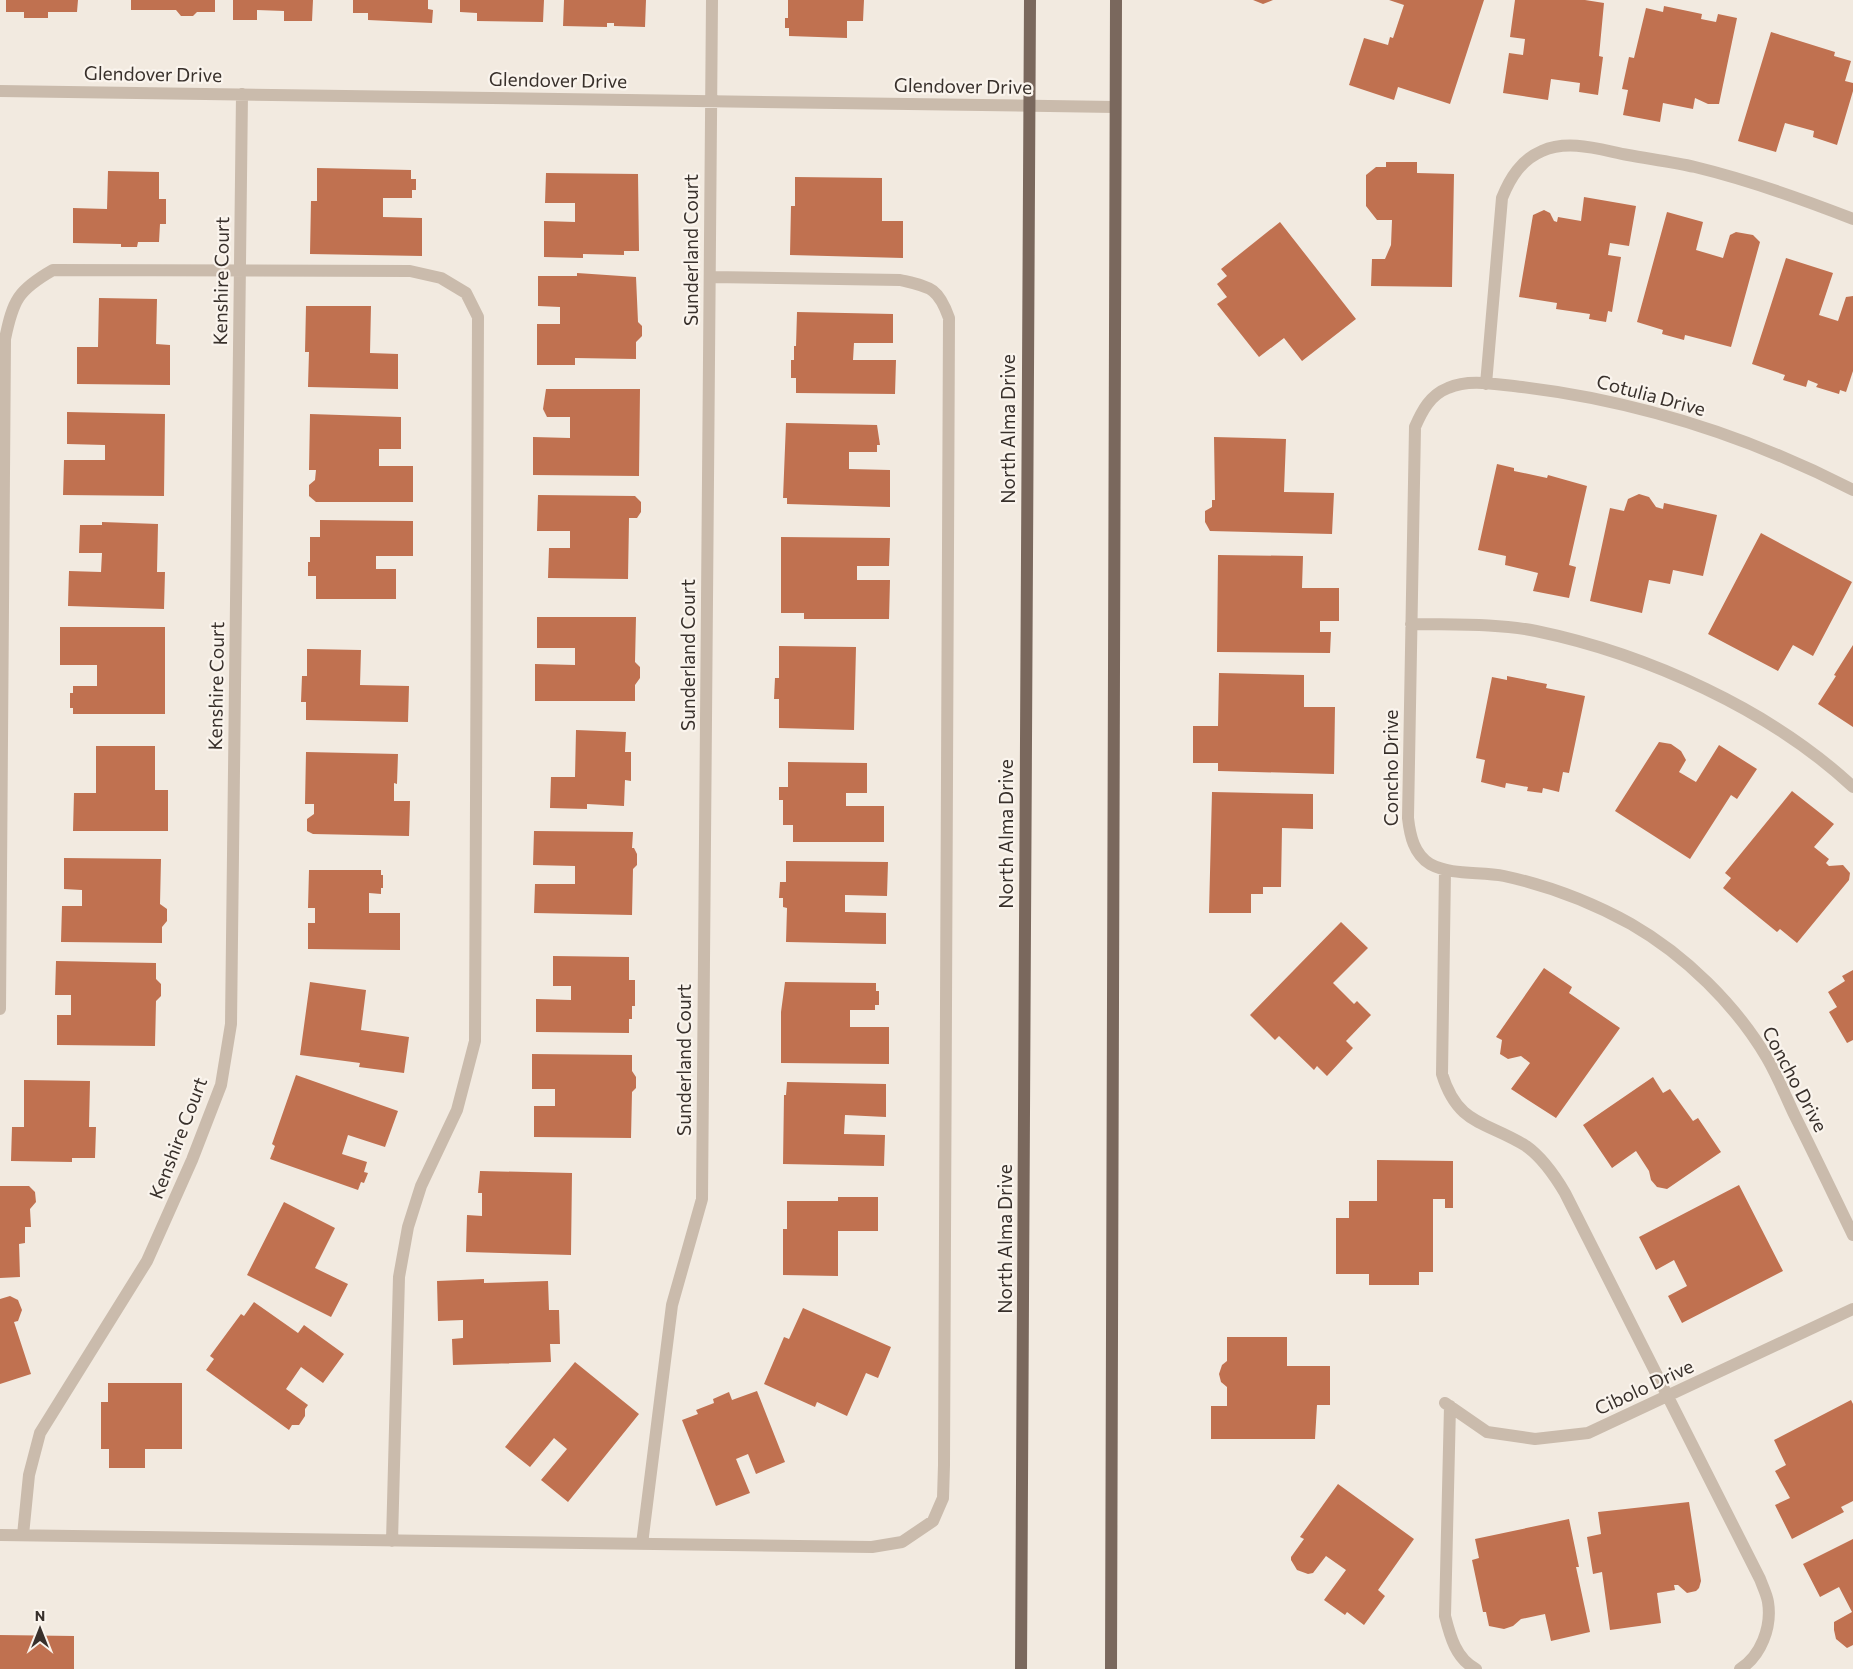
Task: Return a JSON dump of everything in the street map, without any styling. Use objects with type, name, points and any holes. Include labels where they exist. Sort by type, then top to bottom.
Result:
[{"type":"main road","name":"North Alma Drive","points":[[1021,1669],[1030,0]]},
{"type":"main road","points":[[1111,1669],[1116,0]]},
{"type":"street","name":"Sunderland Court","points":[[642,1544],[672,1306],[702,1200],[712,0]]},
{"type":"street","name":"Glendover Drive","points":[[0,91],[1115,107]]},
{"type":"street","name":"Kenshire Court","points":[[23,1535],[29,1475],[40,1434],[147,1262],[192,1160],[221,1085],[231,1024],[242,94]]},
{"type":"street","points":[[1486,384],[1502,198],[1509,178],[1524,162],[1542,150],[1563,145],[1584,146],[1696,167],[1797,198],[1853,219]]},
{"type":"street","points":[[0,1009],[5,339],[11,308],[31,283],[53,270],[410,271],[442,278],[466,293],[478,317],[475,1041],[457,1110],[421,1186],[408,1227],[399,1276],[392,1541]]},
{"type":"street","points":[[0,1535],[872,1547],[902,1542],[933,1521],[942,1498],[944,1465],[949,318],[942,298],[924,286],[900,280],[710,277]]},
{"type":"street","name":"Cotulia Drive","points":[[1432,398],[1447,388],[1464,383],[1584,396],[1667,416],[1734,438],[1793,461],[1853,489]]},
{"type":"street","name":"Concho Drive","points":[[1432,398],[1422,411],[1415,427],[1411,624],[1410,835],[1417,851],[1429,863],[1444,870],[1502,876],[1555,889],[1595,905],[1669,949],[1712,988],[1744,1025],[1768,1059],[1853,1236]]},
{"type":"street","points":[[1411,624],[1536,631],[1641,660],[1740,705],[1830,766],[1853,787]]},
{"type":"street","points":[[1444,870],[1442,1074],[1447,1091],[1457,1107],[1471,1119],[1526,1147],[1551,1170],[1570,1202],[1760,1580],[1768,1602],[1768,1625],[1760,1647],[1746,1665],[1740,1669]]},
{"type":"street","name":"Cibolo Drive","points":[[1476,1669],[1470,1666],[1452,1645],[1444,1616],[1447,1404],[1487,1432],[1535,1439],[1588,1433],[1667,1398],[1853,1309]]},
{"type":"building","points":[[6,0],[78,0],[77,12],[48,12],[48,18],[24,18],[24,12],[6,12]]},
{"type":"building","points":[[131,0],[215,0],[215,12],[197,12],[193,16],[181,16],[176,10],[131,10]]},
{"type":"building","points":[[233,0],[313,0],[312,21],[284,21],[284,11],[257,10],[257,20],[233,20]]},
{"type":"building","points":[[353,0],[428,0],[428,9],[433,10],[432,23],[368,20],[368,13],[353,13]]},
{"type":"building","points":[[460,0],[544,0],[543,22],[477,21],[477,13],[460,12]]},
{"type":"building","points":[[564,0],[646,0],[645,27],[614,26],[614,23],[607,23],[607,27],[563,26]]},
{"type":"building","points":[[788,0],[864,0],[863,21],[847,21],[847,38],[789,36],[789,28],[785,28],[785,18],[788,18]]},
{"type":"building","points":[[1253,0],[1273,0],[1263,4]]},
{"type":"building","points":[[1389,0],[1484,0],[1450,104],[1398,87],[1394,100],[1349,85],[1364,38],[1388,45],[1390,37],[1393,38],[1404,5]]},
{"type":"building","points":[[1515,0],[1585,0],[1604,3],[1599,56],[1603,57],[1598,95],[1579,92],[1580,83],[1551,79],[1548,100],[1503,93],[1509,53],[1523,55],[1525,39],[1510,37]]},
{"type":"building","points":[[1664,6],[1702,14],[1701,19],[1716,22],[1718,14],[1737,18],[1719,104],[1708,104],[1695,98],[1693,109],[1663,103],[1660,122],[1623,115],[1628,90],[1622,89],[1629,57],[1634,58],[1646,8],[1663,12]]},
{"type":"building","points":[[1771,32],[1835,52],[1834,56],[1851,61],[1845,81],[1853,83],[1853,91],[1837,145],[1813,137],[1814,131],[1785,123],[1776,152],[1738,141]]},
{"type":"building","points":[[1386,162],[1417,162],[1417,173],[1454,174],[1452,287],[1371,286],[1372,259],[1385,259],[1391,245],[1392,220],[1377,220],[1366,206],[1366,175],[1376,167],[1386,167]]},
{"type":"building","points":[[317,168],[411,170],[411,179],[416,179],[416,190],[412,190],[412,198],[383,198],[383,217],[422,218],[422,256],[310,254],[311,201],[317,201]]},
{"type":"building","points":[[108,171],[159,172],[159,199],[166,199],[166,224],[160,224],[159,242],[138,242],[137,247],[121,247],[121,244],[73,243],[73,208],[107,209]]},
{"type":"building","points":[[546,173],[638,174],[639,251],[624,251],[624,255],[583,254],[583,258],[544,257],[544,221],[575,222],[575,203],[545,203]]},
{"type":"building","points":[[795,177],[882,178],[882,221],[903,221],[903,258],[790,255],[791,206],[795,206]]},
{"type":"building","points":[[1584,197],[1636,206],[1629,246],[1610,243],[1608,255],[1621,257],[1612,312],[1608,311],[1606,322],[1589,319],[1590,314],[1556,309],[1557,303],[1519,297],[1533,215],[1544,210],[1550,213],[1554,221],[1557,222],[1558,217],[1581,221]]},
{"type":"building","points":[[1667,212],[1703,222],[1696,250],[1723,258],[1730,235],[1736,232],[1753,235],[1760,242],[1731,347],[1685,335],[1684,340],[1662,334],[1663,330],[1637,322]]},
{"type":"building","points":[[1280,222],[1356,319],[1302,361],[1284,338],[1259,357],[1217,304],[1227,297],[1217,284],[1227,276],[1221,269]]},
{"type":"building","points":[[1786,258],[1833,273],[1819,315],[1838,321],[1846,297],[1853,296],[1853,371],[1846,392],[1840,390],[1839,394],[1816,387],[1818,384],[1808,380],[1806,387],[1783,380],[1785,375],[1752,364]]},
{"type":"building","points":[[577,273],[636,277],[638,322],[642,326],[642,336],[636,342],[636,359],[575,358],[575,365],[537,365],[537,324],[560,324],[560,307],[538,306],[538,276],[577,276]]},
{"type":"building","points":[[99,298],[157,299],[156,344],[170,345],[170,385],[77,384],[77,347],[98,347]]},
{"type":"building","points":[[306,306],[371,306],[370,353],[398,354],[398,389],[308,387],[309,352],[305,352]]},
{"type":"building","points":[[797,312],[893,314],[893,343],[854,343],[853,360],[896,360],[895,394],[796,393],[796,378],[791,378],[791,360],[794,360],[794,346],[796,346]]},
{"type":"building","points":[[546,389],[640,389],[639,476],[533,475],[533,437],[570,438],[570,417],[547,417],[543,409]]},
{"type":"building","points":[[67,412],[165,414],[164,496],[63,495],[64,460],[105,460],[105,445],[67,444]]},
{"type":"building","points":[[310,414],[401,417],[401,449],[379,449],[379,466],[413,466],[413,502],[316,502],[309,496],[309,485],[315,480],[316,470],[309,470]]},
{"type":"building","points":[[786,423],[877,425],[880,445],[877,445],[877,452],[849,452],[849,469],[890,470],[890,507],[787,504],[787,498],[783,498]]},
{"type":"building","points":[[1214,437],[1286,439],[1284,492],[1334,493],[1332,534],[1210,531],[1205,522],[1205,511],[1212,507],[1212,500],[1215,500]]},
{"type":"building","points":[[1497,464],[1514,468],[1514,471],[1547,478],[1548,475],[1587,486],[1569,565],[1576,567],[1569,598],[1533,591],[1538,573],[1505,565],[1506,556],[1478,550]]},
{"type":"building","points":[[1639,494],[1649,497],[1656,507],[1663,509],[1664,503],[1717,515],[1703,576],[1673,570],[1670,584],[1649,580],[1642,613],[1590,601],[1610,508],[1624,511],[1628,499]]},
{"type":"building","points":[[538,495],[635,496],[641,502],[641,512],[637,518],[629,518],[628,579],[548,578],[549,548],[570,548],[570,531],[537,531]]},
{"type":"building","points":[[320,520],[413,521],[413,556],[376,556],[376,569],[396,569],[396,599],[316,599],[316,576],[308,576],[308,562],[310,562],[310,537],[320,537]]},
{"type":"building","points":[[102,522],[158,524],[157,572],[165,572],[164,609],[68,606],[69,571],[101,572],[102,553],[79,553],[80,525],[102,525]]},
{"type":"building","points":[[1761,533],[1852,582],[1813,656],[1793,645],[1778,671],[1708,634]]},
{"type":"building","points":[[781,537],[890,538],[889,566],[857,566],[857,580],[890,580],[889,619],[804,619],[804,613],[781,613]]},
{"type":"building","points":[[1218,555],[1303,556],[1302,588],[1339,588],[1339,621],[1320,621],[1320,632],[1331,632],[1330,653],[1217,652]]},
{"type":"building","points":[[537,617],[636,617],[635,662],[640,667],[640,678],[635,685],[635,701],[535,701],[535,664],[575,665],[575,648],[537,648]]},
{"type":"building","points":[[60,627],[165,627],[165,714],[73,714],[73,708],[70,708],[70,693],[73,693],[73,686],[97,686],[97,665],[60,665]]},
{"type":"building","points":[[1853,645],[1853,727],[1818,704]]},
{"type":"building","points":[[779,646],[856,647],[854,730],[779,728],[779,699],[774,699],[775,678],[779,678]]},
{"type":"building","points":[[307,649],[361,650],[360,685],[409,686],[408,722],[306,720],[306,702],[301,702],[302,676],[307,676]]},
{"type":"building","points":[[1219,673],[1304,675],[1304,707],[1335,707],[1334,774],[1218,771],[1218,763],[1193,763],[1193,726],[1218,726]]},
{"type":"building","points":[[1507,676],[1547,684],[1546,688],[1585,696],[1569,773],[1563,772],[1559,792],[1543,788],[1542,793],[1527,791],[1528,787],[1506,783],[1505,788],[1481,782],[1485,760],[1476,758],[1492,677],[1507,680]]},
{"type":"building","points":[[576,730],[626,732],[625,752],[631,752],[631,781],[625,780],[624,806],[587,804],[587,809],[550,808],[551,777],[575,777]]},
{"type":"building","points":[[1659,742],[1671,744],[1681,751],[1686,760],[1679,772],[1696,782],[1719,745],[1757,769],[1737,799],[1731,795],[1690,859],[1615,811]]},
{"type":"building","points":[[96,746],[155,746],[155,790],[168,790],[168,831],[73,831],[74,793],[96,793]]},
{"type":"building","points":[[306,752],[398,754],[397,784],[394,783],[394,801],[410,801],[409,836],[313,834],[307,831],[307,819],[314,814],[314,804],[305,804]]},
{"type":"building","points":[[788,762],[867,763],[867,793],[846,793],[846,806],[884,806],[884,842],[793,842],[793,825],[783,825],[783,800],[779,800],[779,787],[788,787]]},
{"type":"building","points":[[1792,791],[1834,824],[1814,847],[1829,859],[1826,863],[1829,866],[1843,865],[1850,873],[1849,880],[1797,943],[1780,929],[1777,932],[1723,888],[1731,878],[1725,873]]},
{"type":"building","points":[[1212,792],[1313,794],[1313,829],[1282,828],[1281,887],[1263,887],[1263,894],[1251,894],[1251,913],[1209,913]]},
{"type":"building","points":[[534,831],[633,832],[632,848],[634,848],[637,854],[637,865],[633,869],[632,915],[534,913],[535,884],[575,884],[575,866],[533,865]]},
{"type":"building","points":[[64,858],[161,859],[160,904],[167,909],[167,921],[162,927],[162,943],[61,942],[62,906],[82,906],[82,890],[64,889]]},
{"type":"building","points":[[786,861],[888,862],[887,896],[845,895],[845,912],[886,913],[886,944],[786,942],[787,908],[783,907],[783,898],[779,898],[780,882],[786,882]]},
{"type":"building","points":[[309,870],[381,870],[383,888],[381,888],[381,894],[369,893],[369,913],[400,913],[400,950],[308,949],[308,923],[315,923],[315,908],[308,908]]},
{"type":"building","points":[[1341,922],[1368,948],[1333,983],[1354,1004],[1357,1001],[1371,1015],[1346,1041],[1353,1048],[1327,1076],[1317,1066],[1314,1070],[1279,1036],[1275,1040],[1250,1015]]},
{"type":"building","points":[[553,956],[629,957],[629,980],[635,980],[635,1006],[632,1006],[632,1019],[629,1019],[629,1033],[536,1032],[536,999],[571,1000],[571,986],[553,986]]},
{"type":"building","points":[[56,961],[156,963],[156,979],[161,984],[161,996],[156,1001],[155,1046],[57,1045],[57,1015],[71,1015],[71,995],[55,995]]},
{"type":"building","points":[[1544,968],[1572,987],[1569,993],[1620,1028],[1556,1118],[1511,1089],[1530,1063],[1521,1056],[1508,1059],[1500,1054],[1502,1040],[1496,1037]]},
{"type":"building","points":[[1853,970],[1853,1040],[1847,1043],[1829,1012],[1837,1007],[1828,992],[1845,981],[1842,976]]},
{"type":"building","points":[[310,982],[366,990],[361,1030],[409,1037],[404,1073],[359,1067],[360,1063],[300,1055]]},
{"type":"building","points":[[785,982],[876,983],[876,991],[879,991],[879,1005],[875,1005],[875,1010],[850,1010],[850,1027],[889,1027],[889,1064],[781,1063],[781,1012]]},
{"type":"building","points":[[532,1054],[632,1055],[632,1071],[636,1077],[636,1088],[632,1092],[631,1138],[534,1137],[534,1106],[555,1106],[555,1089],[532,1089]]},
{"type":"building","points":[[296,1075],[398,1111],[385,1147],[348,1135],[342,1154],[367,1162],[364,1172],[368,1173],[364,1183],[361,1182],[358,1190],[270,1159],[275,1146],[272,1144]]},
{"type":"building","points":[[1653,1077],[1663,1093],[1670,1089],[1693,1121],[1698,1118],[1721,1152],[1667,1189],[1657,1187],[1651,1180],[1649,1171],[1636,1151],[1612,1168],[1583,1125]]},
{"type":"building","points":[[24,1080],[90,1081],[89,1127],[96,1127],[95,1158],[72,1158],[72,1162],[11,1161],[12,1127],[24,1127]]},
{"type":"building","points":[[787,1082],[886,1084],[886,1117],[845,1115],[844,1134],[885,1135],[884,1166],[783,1164],[784,1095],[786,1095]]},
{"type":"building","points":[[1377,1160],[1453,1161],[1453,1208],[1445,1208],[1445,1199],[1433,1199],[1433,1272],[1419,1272],[1419,1285],[1369,1285],[1369,1274],[1336,1274],[1336,1218],[1349,1218],[1349,1201],[1377,1201]]},
{"type":"building","points":[[480,1171],[572,1173],[571,1255],[466,1252],[467,1215],[482,1216],[482,1193],[478,1193]]},
{"type":"building","points":[[1739,1185],[1783,1271],[1682,1323],[1668,1296],[1687,1286],[1674,1260],[1656,1270],[1639,1237]]},
{"type":"building","points":[[0,1186],[29,1186],[35,1192],[36,1202],[30,1209],[31,1227],[25,1227],[25,1243],[19,1244],[20,1277],[0,1278]]},
{"type":"building","points":[[838,1197],[878,1197],[878,1231],[838,1231],[838,1276],[783,1275],[783,1229],[787,1229],[787,1201],[838,1201]]},
{"type":"building","points":[[284,1202],[335,1228],[315,1268],[348,1284],[331,1317],[247,1275]]},
{"type":"building","points":[[484,1279],[484,1283],[548,1281],[549,1310],[559,1310],[560,1344],[550,1344],[551,1362],[453,1365],[452,1339],[463,1338],[463,1320],[438,1321],[437,1281]]},
{"type":"building","points":[[10,1296],[18,1300],[22,1310],[18,1321],[14,1322],[31,1374],[0,1384],[0,1299]]},
{"type":"building","points":[[254,1302],[298,1333],[304,1325],[344,1354],[323,1383],[301,1367],[286,1389],[308,1405],[305,1409],[305,1416],[299,1425],[292,1425],[289,1430],[206,1370],[214,1359],[210,1356],[241,1314],[244,1316]]},
{"type":"building","points":[[803,1308],[891,1347],[878,1378],[866,1373],[847,1416],[817,1402],[815,1407],[764,1384],[784,1337],[789,1339]]},
{"type":"building","points":[[1227,1337],[1287,1337],[1287,1366],[1330,1366],[1330,1405],[1317,1405],[1315,1439],[1211,1439],[1211,1406],[1227,1406],[1227,1387],[1221,1382],[1219,1374],[1222,1365],[1227,1361]]},
{"type":"building","points":[[575,1362],[639,1414],[568,1502],[541,1480],[567,1449],[554,1438],[530,1467],[505,1447]]},
{"type":"building","points":[[108,1383],[182,1383],[182,1449],[145,1449],[145,1468],[109,1468],[109,1449],[101,1449],[101,1402],[108,1402]]},
{"type":"building","points":[[757,1391],[785,1462],[756,1474],[748,1454],[736,1459],[750,1493],[716,1506],[682,1420],[698,1414],[696,1410],[714,1403],[713,1399],[729,1392],[732,1400]]},
{"type":"building","points":[[1851,1400],[1853,1404],[1853,1501],[1841,1507],[1844,1512],[1792,1539],[1775,1505],[1790,1498],[1775,1471],[1786,1465],[1774,1440]]},
{"type":"building","points":[[1338,1484],[1414,1539],[1378,1590],[1385,1596],[1364,1625],[1347,1612],[1345,1615],[1324,1600],[1346,1570],[1326,1556],[1313,1573],[1308,1574],[1297,1570],[1291,1560],[1291,1557],[1304,1539],[1300,1537]]},
{"type":"building","points":[[1689,1502],[1701,1581],[1699,1588],[1696,1591],[1687,1593],[1678,1585],[1674,1585],[1675,1590],[1657,1593],[1661,1623],[1610,1630],[1602,1572],[1593,1574],[1587,1537],[1601,1534],[1598,1512]]},
{"type":"building","points":[[1569,1519],[1579,1567],[1576,1567],[1590,1632],[1551,1641],[1545,1614],[1521,1619],[1513,1626],[1504,1629],[1489,1626],[1486,1612],[1483,1612],[1472,1560],[1479,1558],[1475,1539]]},
{"type":"building","points":[[1853,1539],[1853,1645],[1847,1648],[1836,1639],[1834,1630],[1834,1622],[1852,1612],[1839,1587],[1820,1597],[1803,1564]]},
{"type":"building","points":[[0,1635],[74,1636],[74,1669],[0,1669]]}]
